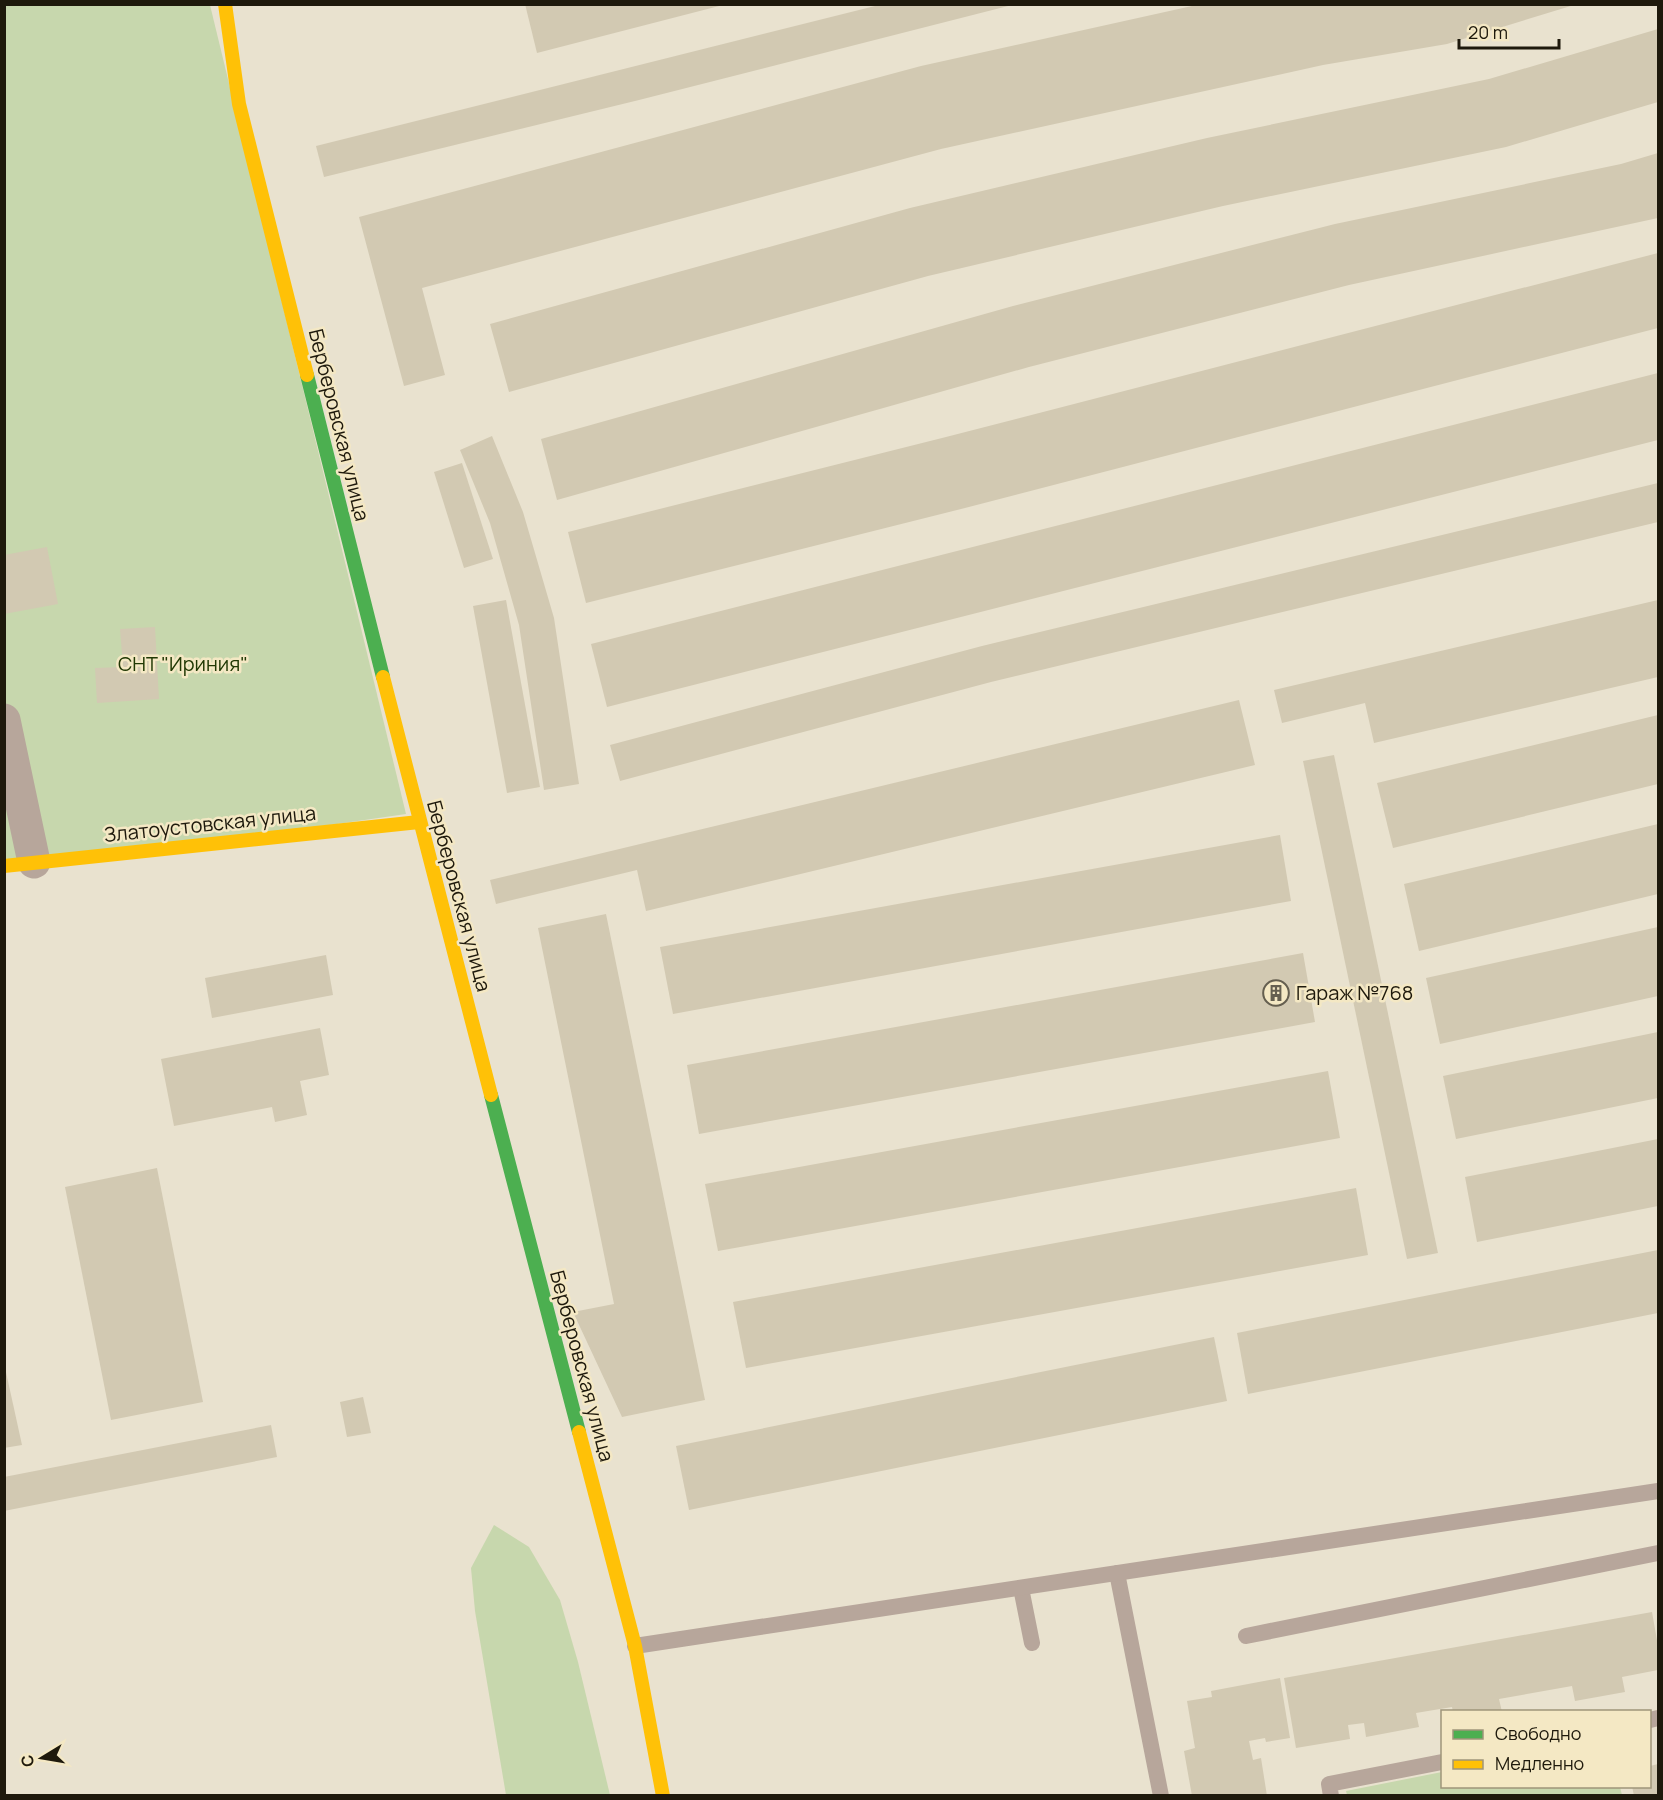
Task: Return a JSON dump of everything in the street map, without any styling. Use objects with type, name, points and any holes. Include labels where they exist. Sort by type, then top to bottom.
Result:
[{"type":"street","name":"Берберовская улица","points":[[225,4],[239,104],[419,822],[635,1646],[663,1796]]},
{"type":"street","points":[[4,720],[19,864]]},
{"type":"street","name":"Златоустовская улица","points":[[19,864],[419,822]]},
{"type":"lane","points":[[635,1646],[1659,1491]]},
{"type":"lane","points":[[1246,1636],[1659,1553]]},
{"type":"lane","points":[[1117,1573],[1161,1796]]},
{"type":"lane","points":[[1021,1588],[1032,1643]]},
{"type":"lane","points":[[1331,1796],[1329,1784],[1441,1761]]},
{"type":"green space","name":"СНТ \"Ириния\"","points":[[4,5],[210,5],[406,814],[5,872]]},
{"type":"green space","points":[[494,1525],[529,1547],[560,1600],[578,1662],[610,1795],[506,1795],[475,1611],[471,1568]]},
{"type":"green space","points":[[1441,1772],[1441,1788],[1620,1788],[1622,1795],[1347,1795],[1346,1791]]},
{"type":"building","points":[[525,4],[722,4],[723,5],[537,53]]},
{"type":"building","points":[[883,4],[1012,5],[324,177],[316,146]]},
{"type":"building","points":[[1201,4],[1574,5],[1447,44],[1323,65],[941,149],[422,288],[445,375],[404,386],[359,217],[921,66]]},
{"type":"building","points":[[1658,29],[1658,102],[1506,147],[1223,206],[928,276],[509,392],[490,324],[910,208],[1207,138],[1489,79]]},
{"type":"building","points":[[1658,153],[1658,218],[1349,285],[1029,367],[557,500],[541,439],[1013,306],[1335,224],[1621,164]]},
{"type":"building","points":[[1658,253],[1658,328],[965,508],[586,603],[568,532]]},
{"type":"building","points":[[1658,373],[1658,440],[607,707],[591,644]]},
{"type":"building","points":[[492,436],[523,512],[554,618],[579,784],[544,790],[519,625],[490,523],[460,450]]},
{"type":"building","points":[[462,463],[493,559],[464,568],[434,472]]},
{"type":"building","points":[[1658,483],[1658,522],[991,682],[620,781],[610,745],[982,646]]},
{"type":"building","points":[[47,547],[58,604],[4,614],[4,555]]},
{"type":"building","points":[[506,600],[540,787],[507,793],[473,606]]},
{"type":"building","points":[[1658,600],[1658,677],[1374,743],[1365,703],[1282,723],[1274,690]]},
{"type":"building","points":[[155,627],[159,699],[97,703],[95,668],[123,667],[120,629]]},
{"type":"building","points":[[1239,700],[1255,765],[646,911],[637,870],[496,904],[490,880]]},
{"type":"building","points":[[1658,715],[1658,784],[1393,848],[1377,783]]},
{"type":"building","points":[[1334,755],[1438,1253],[1407,1259],[1303,761]]},
{"type":"building","points":[[1658,824],[1658,894],[1419,951],[1404,884]]},
{"type":"building","points":[[1280,835],[1291,901],[673,1014],[660,947]]},
{"type":"building","points":[[606,914],[705,1400],[622,1417],[573,1312],[614,1304],[538,928]]},
{"type":"building","points":[[1658,927],[1658,996],[1440,1044],[1426,978]]},
{"type":"building","points":[[1303,953],[1315,1022],[699,1134],[687,1065]]},
{"type":"building","points":[[326,955],[333,995],[212,1018],[205,978]]},
{"type":"building","points":[[320,1028],[329,1075],[300,1081],[307,1115],[275,1122],[272,1107],[174,1126],[161,1059]]},
{"type":"building","points":[[1658,1032],[1658,1098],[1456,1139],[1443,1076]]},
{"type":"building","points":[[1328,1071],[1340,1138],[718,1251],[705,1184]]},
{"type":"building","points":[[1658,1139],[1658,1206],[1477,1242],[1465,1177]]},
{"type":"building","points":[[157,1168],[203,1402],[111,1420],[65,1187]]},
{"type":"building","points":[[1356,1188],[1368,1255],[746,1368],[733,1302]]},
{"type":"building","points":[[1658,1250],[1658,1313],[1248,1394],[1237,1333]]},
{"type":"building","points":[[1214,1337],[1227,1401],[689,1510],[676,1446]]},
{"type":"building","points":[[4,1363],[22,1445],[4,1448]]},
{"type":"building","points":[[363,1397],[371,1433],[347,1437],[340,1402]]},
{"type":"building","points":[[271,1425],[277,1457],[4,1511],[4,1477]]},
{"type":"building","points":[[1652,1612],[1658,1646],[1658,1670],[1622,1677],[1625,1692],[1575,1701],[1572,1686],[1499,1699],[1502,1710],[1453,1710],[1452,1707],[1416,1713],[1419,1727],[1366,1737],[1364,1723],[1348,1725],[1350,1739],[1296,1748],[1284,1678]]},
{"type":"building","points":[[1280,1678],[1290,1738],[1266,1742],[1265,1738],[1249,1741],[1253,1760],[1261,1758],[1267,1796],[1192,1796],[1184,1751],[1195,1748],[1187,1701],[1212,1697],[1211,1691]]},
{"type":"building","points":[[1658,1764],[1658,1795],[1634,1796],[1632,1788],[1651,1788],[1651,1766]]},
{"type":"traffic: fast","points":[[307,375],[383,677]]},
{"type":"traffic: fast","points":[[491,1095],[579,1432]]},
{"type":"traffic: slow","points":[[225,4],[239,104],[307,375]]},
{"type":"traffic: slow","points":[[383,677],[491,1095]]},
{"type":"traffic: slow","points":[[4,866],[419,822]]},
{"type":"traffic: slow","points":[[579,1432],[635,1646],[663,1796]]},
{"type":"place","name":"Гараж №768","points":[[1276,993]]}]
